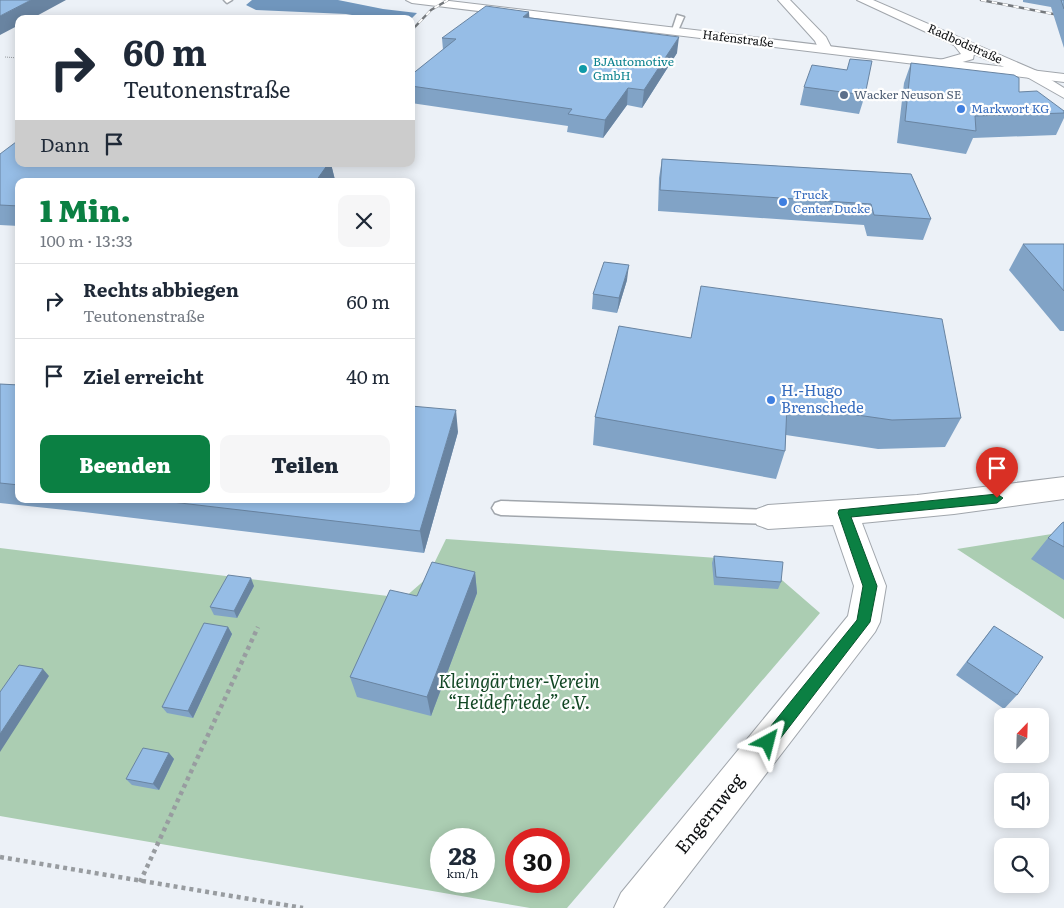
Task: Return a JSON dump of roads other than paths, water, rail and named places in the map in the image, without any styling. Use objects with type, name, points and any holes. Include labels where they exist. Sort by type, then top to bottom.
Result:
[{"type":"street","name":"Hafenstraße","points":[[412,0],[1064,78]]},
{"type":"street","points":[[784,0],[821,40],[825,49]]},
{"type":"street","name":"Radbodstraße","points":[[863,0],[1032,74],[1064,94]]},
{"type":"street","points":[[945,64],[968,56],[967,50],[959,42]]},
{"type":"street","points":[[768,517],[844,513],[997,498],[1064,488]]},
{"type":"street","name":"Engernweg","points":[[636,908],[864,622],[870,586],[844,513]]},
{"type":"lane","points":[[674,31],[680,17]]},
{"type":"lane","points":[[501,508],[768,517]]},
{"type":"water","points":[[252,0],[338,0],[383,9],[417,13],[415,15],[352,15],[256,10],[246,5]]},
{"type":"railway","points":[[415,27],[431,10],[448,0]]},
{"type":"railway","points":[[981,0],[1064,16]]},
{"type":"place","name":"BJAutomotive GmbH","points":[[583,69]]},
{"type":"place","name":"Wacker Neuson SE","points":[[844,95]]},
{"type":"place","name":"Markwort KG","points":[[961,109]]},
{"type":"place","name":"Truck Center Ducke","points":[[783,202]]},
{"type":"place","name":"H.-Hugo Brenschede","points":[[771,400]]},
{"type":"park label","name":"Kleingärtner-Verein “Heidefriede” e.V.","points":[[519,692]]}]
